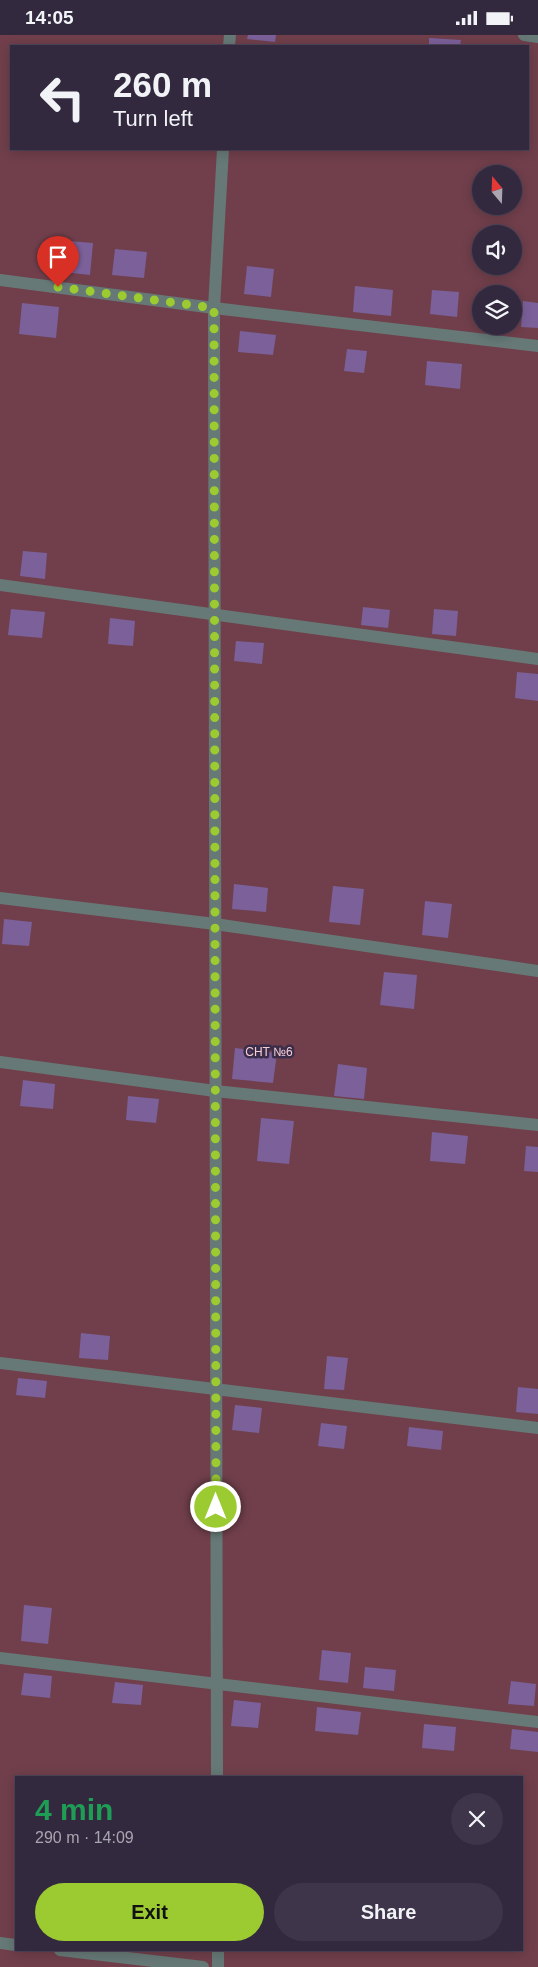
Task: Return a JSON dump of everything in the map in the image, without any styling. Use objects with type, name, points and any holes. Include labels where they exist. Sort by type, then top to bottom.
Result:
[{"type":"street","points":[[524,35],[538,37]]},
{"type":"street","points":[[218,1776],[214,308],[223,150]]},
{"type":"street","points":[[0,280],[214,308],[538,346]]},
{"type":"street","points":[[0,585],[538,659]]},
{"type":"street","points":[[0,898],[215,924],[538,971]]},
{"type":"street","points":[[0,1062],[215,1091],[538,1125]]},
{"type":"street","points":[[0,1363],[538,1427]]},
{"type":"street","points":[[0,1658],[538,1722]]},
{"type":"street","points":[[0,1943],[15,1945]]},
{"type":"street","points":[[68,1951],[203,1967]]},
{"type":"street","points":[[218,1951],[218,1967]]},
{"type":"green space","name":"СНТ №6","points":[[0,35],[538,35],[538,1967],[0,1967]]},
{"type":"building","points":[[248,35],[276,35],[275,42],[247,39]]},
{"type":"building","points":[[429,38],[461,40],[460,45],[429,45]]},
{"type":"building","points":[[57,240],[93,243],[90,275],[54,271]]},
{"type":"building","points":[[115,249],[147,252],[144,278],[112,275]]},
{"type":"building","points":[[247,266],[274,269],[271,297],[244,294]]},
{"type":"building","points":[[355,286],[393,290],[391,316],[353,312]]},
{"type":"building","points":[[432,290],[459,292],[457,317],[430,314]]},
{"type":"building","points":[[523,301],[538,303],[538,328],[522,327]]},
{"type":"building","points":[[22,303],[59,307],[56,338],[19,334]]},
{"type":"building","points":[[240,331],[276,335],[273,355],[238,352]]},
{"type":"building","points":[[347,349],[367,351],[364,373],[344,371]]},
{"type":"building","points":[[427,361],[462,364],[460,389],[425,385]]},
{"type":"building","points":[[23,551],[47,553],[45,579],[20,576]]},
{"type":"building","points":[[363,607],[390,610],[388,628],[361,625]]},
{"type":"building","points":[[11,609],[45,612],[42,638],[8,635]]},
{"type":"building","points":[[434,609],[458,611],[456,636],[432,634]]},
{"type":"building","points":[[110,618],[135,621],[133,646],[108,644]]},
{"type":"building","points":[[236,641],[264,643],[262,664],[234,661]]},
{"type":"building","points":[[517,672],[538,674],[538,701],[515,698]]},
{"type":"building","points":[[234,884],[268,888],[266,912],[232,909]]},
{"type":"building","points":[[333,886],[364,889],[360,925],[329,922]]},
{"type":"building","points":[[425,901],[452,904],[448,938],[422,935]]},
{"type":"building","points":[[4,919],[32,922],[29,946],[2,944]]},
{"type":"building","points":[[384,972],[417,975],[414,1009],[380,1005]]},
{"type":"building","points":[[235,1048],[277,1053],[273,1083],[232,1079]]},
{"type":"building","points":[[338,1064],[367,1068],[364,1099],[334,1096]]},
{"type":"building","points":[[23,1080],[55,1084],[53,1109],[20,1106]]},
{"type":"building","points":[[128,1096],[159,1099],[156,1123],[126,1120]]},
{"type":"building","points":[[261,1118],[294,1121],[289,1164],[257,1161]]},
{"type":"building","points":[[432,1132],[468,1136],[465,1164],[430,1161]]},
{"type":"building","points":[[526,1146],[538,1147],[538,1172],[524,1171]]},
{"type":"building","points":[[81,1333],[110,1336],[108,1360],[79,1358]]},
{"type":"building","points":[[327,1356],[348,1358],[344,1390],[324,1389]]},
{"type":"building","points":[[18,1378],[47,1381],[45,1398],[16,1395]]},
{"type":"building","points":[[518,1387],[538,1389],[538,1414],[516,1412]]},
{"type":"building","points":[[235,1405],[262,1408],[259,1433],[232,1430]]},
{"type":"building","points":[[321,1423],[347,1426],[344,1449],[318,1446]]},
{"type":"building","points":[[409,1427],[443,1431],[441,1450],[407,1446]]},
{"type":"building","points":[[24,1605],[52,1608],[48,1644],[21,1641]]},
{"type":"building","points":[[322,1650],[351,1653],[348,1683],[319,1680]]},
{"type":"building","points":[[365,1667],[396,1670],[394,1691],[363,1688]]},
{"type":"building","points":[[24,1673],[52,1676],[50,1698],[21,1695]]},
{"type":"building","points":[[511,1681],[536,1684],[534,1706],[508,1704]]},
{"type":"building","points":[[115,1682],[143,1685],[141,1705],[112,1703]]},
{"type":"building","points":[[234,1700],[261,1703],[258,1728],[231,1726]]},
{"type":"building","points":[[317,1707],[361,1712],[358,1735],[315,1731]]},
{"type":"building","points":[[424,1724],[456,1727],[454,1751],[422,1748]]},
{"type":"building","points":[[512,1729],[538,1732],[538,1752],[510,1749]]},
{"type":"route","points":[[58,287],[214,308],[216,1507]]}]
